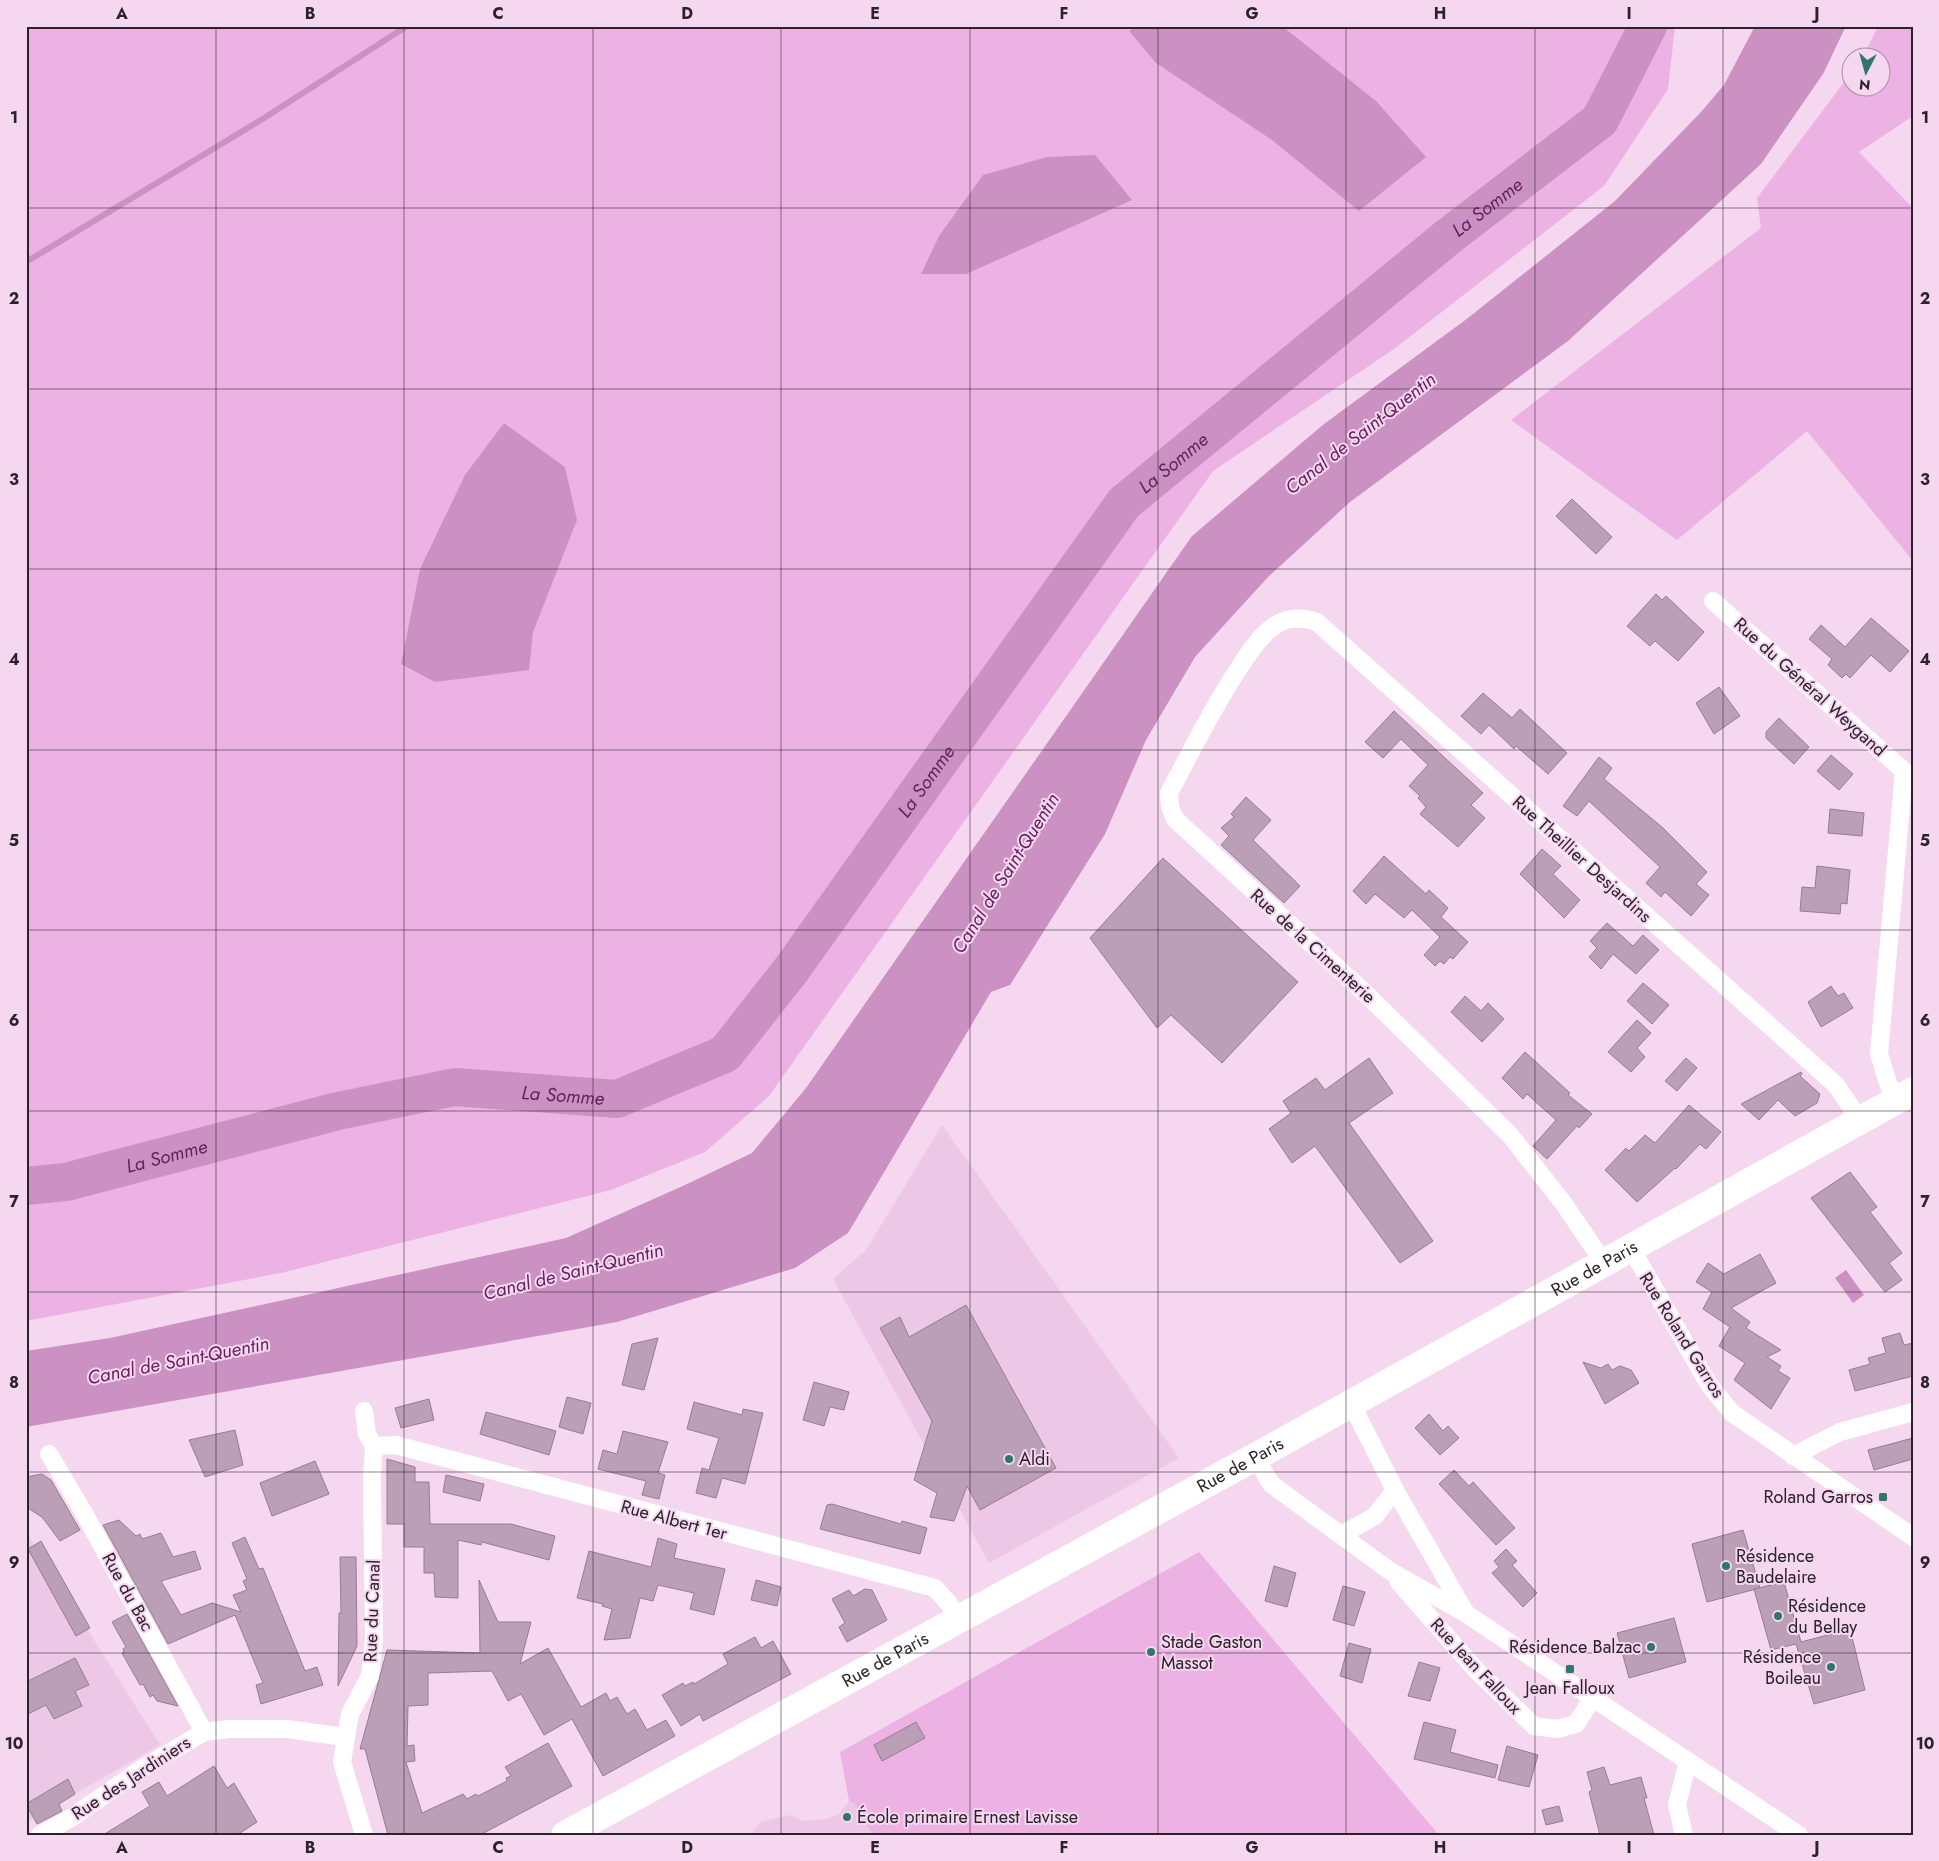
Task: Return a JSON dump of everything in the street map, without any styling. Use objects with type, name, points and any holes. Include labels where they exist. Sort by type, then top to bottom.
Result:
[{"type":"main road","name":"Rue de Paris","points":[[565,1835],[784,1713],[957,1622],[1905,1095]]},
{"type":"street","name":"Rue du Général Weygand","points":[[1713,601],[1904,771],[1879,1054],[1889,1086],[1905,1095]]},
{"type":"street","name":"Rue Theillier Desjardins","points":[[1292,618],[1305,618],[1317,622],[1836,1085],[1859,1119]]},
{"type":"street","name":"Rue de la Cimenterie","points":[[1292,618],[1274,626],[1255,645],[1225,688],[1169,793],[1170,806],[1176,819],[1366,994],[1510,1136],[1574,1218],[1604,1263]]},
{"type":"street","name":"Rue Roland Garros","points":[[1631,1248],[1708,1384],[1732,1413],[1913,1537]]},
{"type":"street","name":"Rue Jean Falloux","points":[[1351,1403],[1395,1490],[1465,1613]]},
{"type":"street","name":"Rue du Canal","points":[[364,1411],[367,1434],[374,1446],[372,1476],[374,1639],[370,1676],[350,1714],[342,1762],[364,1835]]},
{"type":"street","points":[[1793,1456],[1840,1432],[1913,1412]]},
{"type":"street","name":"Rue Albert 1er","points":[[374,1446],[396,1445],[935,1588],[950,1605],[957,1622]]},
{"type":"street","name":"Rue du Bac","points":[[49,1454],[84,1513],[204,1732]]},
{"type":"street","name":"Rue Jean Falloux","points":[[1255,1457],[1271,1484],[1390,1571],[1465,1613],[1799,1835]]},
{"type":"street","points":[[1341,1535],[1376,1516],[1395,1490]]},
{"type":"street","name":"Rue Jean Falloux","points":[[1390,1571],[1476,1670],[1534,1726],[1557,1729],[1576,1724],[1593,1698]]},
{"type":"street","name":"Rue des Jardiniers","points":[[40,1835],[71,1818],[143,1768],[204,1732],[229,1729],[287,1729],[345,1737]]},
{"type":"street","points":[[1684,1835],[1677,1805],[1688,1761]]},
{"type":"shaded area","points":[[26,26],[1675,26],[1668,89],[1604,186],[1394,349],[1213,471],[769,1096],[705,1152],[611,1190],[281,1273],[26,1321]]},
{"type":"shaded area","points":[[1878,26],[1913,26],[1913,116],[1859,152],[1913,208],[1913,561],[1807,431],[1677,540],[1511,420],[1761,228],[1757,198],[1842,85],[1842,98],[1892,98],[1892,48],[1867,48]]},
{"type":"shaded area","points":[[942,1125],[1179,1458],[989,1563],[833,1279],[866,1250]]},
{"type":"shaded area","points":[[26,1532],[160,1745],[26,1822]]},
{"type":"shaded area","name":"Stade Gaston Massot","points":[[1199,1552],[1439,1835],[873,1835],[855,1804],[849,1801],[840,1752]]},
{"type":"shaded area","name":"École primaire Ernest Lavisse","points":[[849,1801],[855,1804],[873,1835],[751,1835],[760,1822],[790,1815],[803,1821],[826,1819],[839,1814]]},
{"type":"water","points":[[1138,26],[1282,26],[1376,101],[1426,157],[1359,211],[1272,140],[1156,63],[1129,31]]},
{"type":"water","name":"Canal de Saint-Quentin","points":[[1755,26],[1846,26],[1823,74],[1761,164],[1568,341],[1350,502],[1268,577],[1195,657],[1146,740],[1105,834],[1010,985],[991,992],[848,1233],[795,1268],[617,1322],[26,1427],[26,1351],[110,1338],[566,1238],[752,1153],[806,1088],[1192,536],[1324,424],[1468,318],[1615,201],[1701,112],[1724,85]]},
{"type":"water","points":[[1095,155],[1132,200],[966,274],[921,274],[939,236],[983,175],[1047,157]]},
{"type":"water","points":[[504,423],[565,467],[577,520],[533,632],[529,670],[435,682],[401,664],[420,569],[465,475]]},
{"type":"water","points":[[1846,1270],[1864,1295],[1853,1303],[1835,1278]]},
{"type":"building","points":[[1572,499],[1612,537],[1596,554],[1556,516]]},
{"type":"building","points":[[1656,594],[1662,600],[1666,596],[1704,632],[1678,661],[1655,641],[1650,646],[1627,626]]},
{"type":"building","points":[[1871,618],[1909,651],[1890,672],[1871,655],[1850,678],[1846,674],[1842,678],[1828,665],[1832,659],[1809,639],[1821,625],[1845,647]]},
{"type":"building","points":[[1719,687],[1740,716],[1714,734],[1696,703]]},
{"type":"building","points":[[1483,693],[1512,718],[1520,709],[1567,753],[1548,774],[1516,746],[1514,749],[1489,725],[1481,734],[1461,716]]},
{"type":"building","points":[[1394,711],[1483,793],[1471,805],[1485,818],[1458,847],[1420,814],[1426,807],[1418,798],[1420,796],[1409,786],[1428,765],[1401,739],[1383,758],[1365,742]]},
{"type":"building","points":[[1779,718],[1809,747],[1794,764],[1766,738],[1766,732]]},
{"type":"building","points":[[1831,755],[1853,774],[1839,790],[1817,771]]},
{"type":"building","points":[[1599,757],[1612,768],[1604,779],[1663,828],[1707,872],[1696,884],[1709,895],[1691,916],[1665,892],[1661,897],[1646,883],[1660,867],[1589,801],[1577,816],[1563,806]]},
{"type":"building","points":[[1246,797],[1271,820],[1253,840],[1300,886],[1284,903],[1221,845],[1229,836],[1221,828],[1234,817],[1231,814]]},
{"type":"building","points":[[1830,809],[1864,813],[1862,836],[1828,833]]},
{"type":"building","points":[[1542,849],[1561,866],[1553,874],[1580,900],[1564,918],[1520,874]]},
{"type":"building","points":[[1384,856],[1426,894],[1429,890],[1448,908],[1441,917],[1468,942],[1453,959],[1450,957],[1444,964],[1440,961],[1435,966],[1424,955],[1440,937],[1412,910],[1404,918],[1375,894],[1366,904],[1353,891]]},
{"type":"building","points":[[1163,858],[1298,982],[1222,1063],[1171,1015],[1157,1028],[1090,938]]},
{"type":"building","points":[[1817,866],[1850,870],[1847,904],[1841,903],[1840,914],[1800,911],[1802,887],[1815,888]]},
{"type":"building","points":[[1607,923],[1633,946],[1643,935],[1659,950],[1636,974],[1613,954],[1601,969],[1589,957],[1597,948],[1590,941]]},
{"type":"building","points":[[1643,983],[1669,1005],[1652,1024],[1627,1001]]},
{"type":"building","points":[[1831,986],[1838,996],[1844,993],[1853,1008],[1821,1027],[1808,1002]]},
{"type":"building","points":[[1465,996],[1481,1011],[1488,1003],[1504,1019],[1482,1042],[1451,1012]]},
{"type":"building","points":[[1637,1020],[1651,1033],[1637,1048],[1645,1057],[1631,1072],[1608,1052]]},
{"type":"building","points":[[1525,1052],[1570,1093],[1568,1095],[1592,1114],[1579,1128],[1577,1126],[1547,1159],[1533,1146],[1556,1120],[1527,1094],[1523,1099],[1502,1078]]},
{"type":"building","points":[[1369,1058],[1393,1093],[1349,1123],[1433,1241],[1400,1263],[1315,1146],[1292,1163],[1269,1129],[1291,1113],[1283,1101],[1316,1078],[1325,1090]]},
{"type":"building","points":[[1686,1058],[1697,1068],[1677,1091],[1665,1081]]},
{"type":"building","points":[[1801,1072],[1800,1076],[1820,1094],[1817,1103],[1795,1116],[1778,1100],[1759,1120],[1741,1104]]},
{"type":"building","points":[[1689,1105],[1721,1132],[1706,1149],[1700,1144],[1676,1169],[1637,1202],[1605,1170],[1626,1148],[1629,1151],[1645,1135],[1655,1143]]},
{"type":"building","points":[[1850,1172],[1877,1207],[1870,1212],[1902,1253],[1889,1263],[1902,1280],[1885,1292],[1811,1198]]},
{"type":"building","points":[[1760,1254],[1776,1283],[1731,1308],[1750,1322],[1746,1328],[1781,1350],[1767,1357],[1781,1366],[1778,1371],[1790,1378],[1771,1409],[1734,1380],[1745,1363],[1719,1346],[1730,1327],[1703,1309],[1712,1292],[1696,1282],[1708,1263],[1724,1274]]},
{"type":"building","points":[[966,1305],[1056,1468],[980,1510],[967,1486],[954,1521],[930,1517],[937,1493],[914,1480],[932,1421],[880,1328],[900,1317],[909,1337]]},
{"type":"building","points":[[1900,1333],[1904,1345],[1913,1343],[1913,1376],[1855,1391],[1849,1370],[1870,1364],[1868,1358],[1886,1353],[1882,1338]]},
{"type":"building","points":[[658,1338],[644,1390],[622,1385],[632,1344]]},
{"type":"building","points":[[1583,1362],[1601,1368],[1608,1364],[1612,1370],[1620,1366],[1631,1370],[1639,1383],[1605,1404]]},
{"type":"building","points":[[814,1382],[849,1392],[844,1410],[830,1407],[824,1426],[803,1420]]},
{"type":"building","points":[[567,1397],[591,1403],[583,1434],[559,1427]]},
{"type":"building","points":[[429,1399],[434,1420],[401,1428],[395,1408]]},
{"type":"building","points":[[694,1402],[742,1415],[743,1409],[763,1413],[745,1484],[722,1478],[716,1498],[696,1493],[702,1468],[709,1470],[719,1438],[687,1429]]},
{"type":"building","points":[[486,1412],[556,1431],[549,1455],[480,1434]]},
{"type":"building","points":[[1429,1414],[1443,1431],[1448,1426],[1459,1438],[1440,1455],[1415,1428]]},
{"type":"building","points":[[235,1430],[243,1465],[205,1477],[189,1440]]},
{"type":"building","points":[[623,1431],[668,1442],[658,1473],[665,1475],[659,1499],[642,1495],[646,1481],[598,1469],[603,1450],[617,1454]]},
{"type":"building","points":[[1913,1438],[1913,1459],[1874,1470],[1868,1450]]},
{"type":"building","points":[[387,1459],[415,1467],[415,1482],[429,1482],[430,1524],[511,1524],[555,1536],[549,1560],[482,1542],[481,1545],[458,1540],[458,1598],[435,1597],[434,1573],[424,1573],[424,1547],[404,1547],[404,1524],[387,1524]]},
{"type":"building","points":[[315,1461],[329,1494],[272,1516],[260,1483]]},
{"type":"building","points":[[1454,1470],[1469,1486],[1473,1482],[1515,1528],[1496,1545],[1439,1484]]},
{"type":"building","points":[[42,1474],[51,1480],[80,1530],[60,1541],[42,1517],[26,1507],[26,1477]]},
{"type":"building","points":[[446,1475],[484,1484],[480,1501],[443,1492]]},
{"type":"building","points":[[832,1504],[901,1524],[902,1521],[927,1528],[920,1554],[820,1529],[827,1505]]},
{"type":"building","points":[[119,1520],[136,1536],[140,1534],[142,1539],[161,1533],[173,1557],[195,1551],[201,1569],[161,1581],[181,1615],[212,1603],[241,1612],[233,1595],[247,1590],[243,1581],[247,1579],[232,1543],[245,1537],[259,1569],[263,1568],[305,1671],[317,1667],[323,1685],[261,1704],[256,1685],[263,1683],[235,1615],[168,1644],[103,1525]]},
{"type":"building","name":"Résidence Baudelaire","points":[[1743,1530],[1760,1588],[1707,1602],[1692,1544]]},
{"type":"building","points":[[658,1538],[677,1544],[674,1558],[725,1569],[714,1615],[690,1609],[694,1593],[658,1585],[653,1601],[640,1598],[630,1638],[604,1640],[612,1609],[602,1606],[603,1604],[577,1598],[589,1551],[651,1567]]},
{"type":"building","points":[[41,1541],[90,1628],[76,1636],[28,1549]]},
{"type":"building","points":[[1506,1549],[1517,1561],[1512,1565],[1537,1593],[1523,1607],[1492,1573],[1499,1567],[1494,1561]]},
{"type":"building","points":[[340,1557],[356,1557],[357,1646],[338,1686],[339,1613],[341,1613]]},
{"type":"building","points":[[1274,1566],[1296,1573],[1287,1607],[1265,1601]]},
{"type":"building","points":[[479,1580],[498,1622],[531,1622],[520,1664],[548,1648],[581,1707],[606,1693],[610,1701],[617,1697],[627,1714],[635,1709],[647,1730],[666,1720],[675,1736],[603,1776],[572,1719],[544,1735],[521,1694],[508,1701],[492,1671],[428,1673],[428,1705],[408,1706],[407,1746],[414,1745],[415,1761],[406,1762],[422,1813],[463,1794],[467,1799],[476,1794],[478,1796],[507,1781],[506,1778],[511,1776],[505,1767],[548,1743],[572,1786],[480,1835],[388,1835],[365,1749],[360,1749],[387,1650],[480,1653]]},
{"type":"building","points":[[756,1580],[781,1587],[777,1606],[751,1600]]},
{"type":"building","name":"Résidence Boileau","points":[[1784,1582],[1801,1642],[1850,1629],[1865,1690],[1814,1704],[1796,1644],[1771,1650],[1754,1589]]},
{"type":"building","points":[[1343,1586],[1365,1592],[1354,1626],[1333,1620]]},
{"type":"building","points":[[865,1589],[872,1590],[887,1620],[847,1642],[839,1627],[845,1623],[832,1599],[849,1590],[853,1596]]},
{"type":"building","points":[[127,1614],[178,1706],[157,1701],[153,1695],[150,1697],[143,1684],[140,1685],[122,1653],[126,1647],[112,1622]]},
{"type":"building","name":"Résidence Balzac","points":[[1674,1618],[1686,1662],[1629,1678],[1617,1633]]},
{"type":"building","points":[[755,1637],[761,1648],[773,1641],[791,1674],[703,1721],[700,1714],[681,1726],[662,1695],[683,1683],[685,1686],[693,1682],[694,1684],[728,1664],[723,1654]]},
{"type":"building","points":[[1349,1643],[1371,1649],[1362,1683],[1340,1676]]},
{"type":"building","points":[[75,1658],[89,1685],[75,1691],[82,1706],[54,1719],[46,1705],[26,1715],[26,1682]]},
{"type":"building","points":[[1419,1662],[1440,1668],[1430,1701],[1408,1696]]},
{"type":"building","points":[[916,1722],[925,1738],[882,1761],[874,1745]]},
{"type":"building","points":[[1424,1722],[1456,1730],[1450,1752],[1498,1765],[1495,1778],[1414,1759]]},
{"type":"building","points":[[1507,1746],[1538,1755],[1529,1787],[1498,1780]]},
{"type":"building","points":[[214,1766],[227,1788],[234,1783],[257,1822],[237,1835],[103,1835],[150,1806],[142,1792],[159,1782],[167,1796]]},
{"type":"building","points":[[1604,1767],[1610,1785],[1641,1777],[1647,1798],[1644,1798],[1654,1835],[1600,1835],[1589,1792],[1592,1790],[1587,1772]]},
{"type":"building","points":[[68,1779],[75,1794],[59,1804],[62,1811],[37,1824],[26,1804]]},
{"type":"building","points":[[1559,1806],[1563,1821],[1546,1825],[1542,1810]]},
{"type":"waterway","points":[[26,262],[261,120],[407,26]]},
{"type":"waterway","name":"La Somme","points":[[26,1186],[66,1182],[338,1111],[455,1087],[617,1099],[725,1054],[791,970],[1124,503],[1449,236],[1600,120],[1648,26]]},
{"type":"place","name":"Aldi","points":[[1009,1459]]},
{"type":"place","name":"Roland Garros","points":[[1883,1497]]},
{"type":"place","name":"Résidence Baudelaire","points":[[1726,1566]]},
{"type":"place","name":"Résidence du Bellay","points":[[1778,1616]]},
{"type":"place","name":"Résidence Balzac","points":[[1651,1647]]},
{"type":"place","name":"Stade Gaston Massot","points":[[1151,1652]]},
{"type":"place","name":"Résidence Boileau","points":[[1831,1667]]},
{"type":"place","name":"Jean Falloux","points":[[1570,1669]]},
{"type":"place","name":"École primaire Ernest Lavisse","points":[[847,1817]]}]
